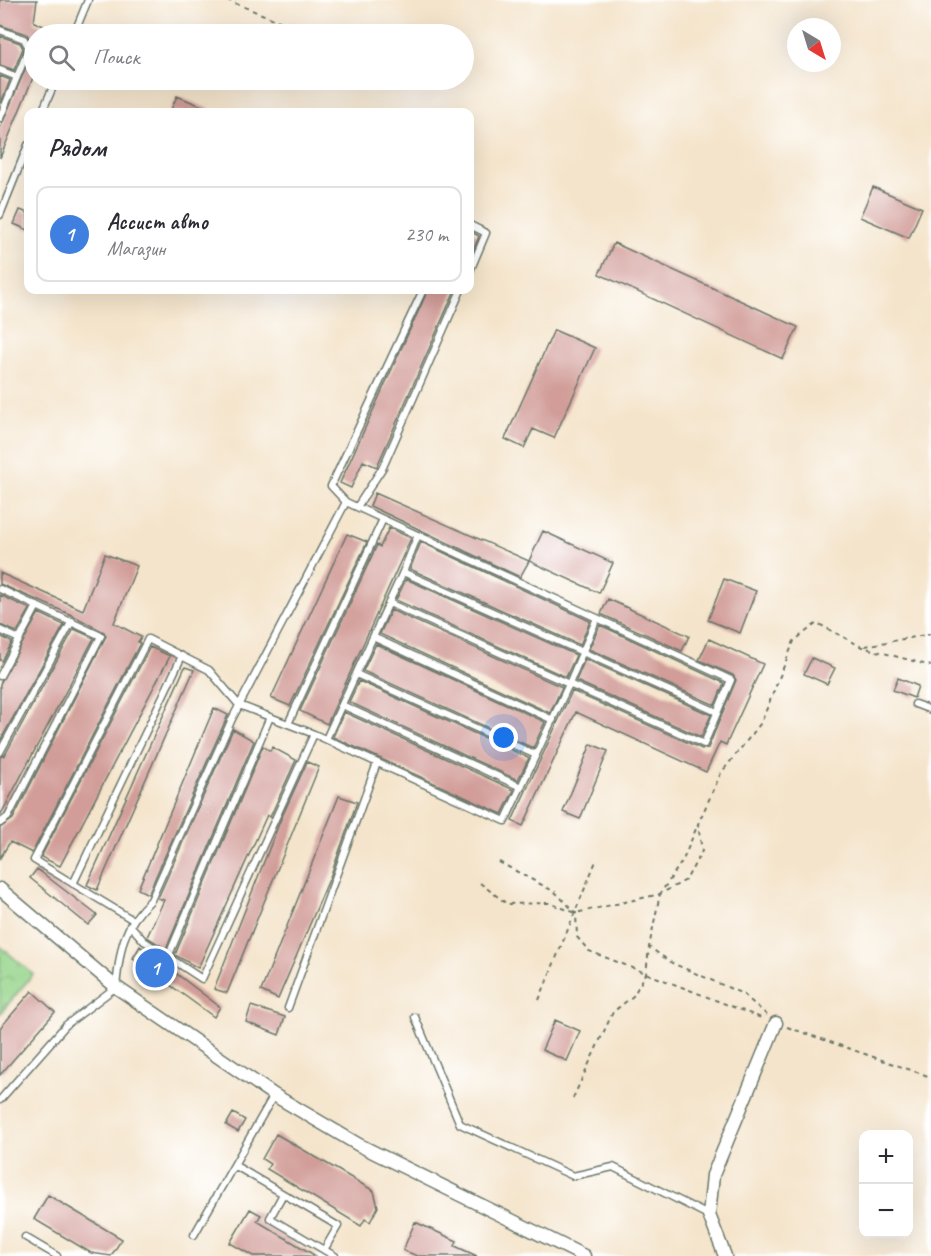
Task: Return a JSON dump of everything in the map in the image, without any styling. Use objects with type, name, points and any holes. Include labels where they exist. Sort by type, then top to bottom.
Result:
[{"type":"street","points":[[0,888],[116,987],[274,1095],[359,1145],[584,1256]]},
{"type":"street","points":[[724,1256],[709,1215],[713,1175],[776,1023]]},
{"type":"lane","points":[[78,24],[88,0]]},
{"type":"lane","points":[[0,30],[24,39]]},
{"type":"lane","points":[[0,118],[2,108],[24,58]]},
{"type":"lane","points":[[0,70],[17,77]]},
{"type":"lane","points":[[44,108],[52,90]]},
{"type":"lane","points":[[0,215],[24,156]]},
{"type":"lane","points":[[474,227],[486,233],[474,262]]},
{"type":"lane","points":[[389,603],[704,744],[731,680],[346,502],[332,486],[421,294]]},
{"type":"lane","points":[[357,507],[383,467],[459,294]]},
{"type":"lane","points":[[0,1100],[66,1025],[116,987],[120,946],[131,922],[151,900],[239,705],[346,502]]},
{"type":"lane","points":[[288,724],[383,519]]},
{"type":"lane","points":[[326,740],[418,535]]},
{"type":"lane","points":[[403,572],[717,712]]},
{"type":"lane","points":[[0,589],[98,633],[100,642],[8,817],[0,822]]},
{"type":"lane","points":[[0,676],[2,668],[37,606]]},
{"type":"lane","points":[[314,734],[202,979],[144,941],[131,922],[34,860],[148,639],[209,670],[239,705],[314,734],[505,821],[553,720],[597,618]]},
{"type":"lane","points":[[0,752],[72,621]]},
{"type":"lane","points":[[0,630],[19,639]]},
{"type":"lane","points":[[373,637],[553,720]]},
{"type":"lane","points":[[73,884],[182,656]]},
{"type":"lane","points":[[356,674],[536,755]]},
{"type":"lane","points":[[915,704],[931,710]]},
{"type":"lane","points":[[342,705],[521,787]]},
{"type":"lane","points":[[168,957],[270,717]]},
{"type":"lane","points":[[288,1008],[377,763]]},
{"type":"lane","points":[[415,1017],[460,1124],[573,1176],[613,1167],[709,1215]]},
{"type":"lane","points":[[194,1235],[274,1095]]},
{"type":"lane","points":[[234,1165],[338,1227],[324,1250]]},
{"type":"lane","points":[[283,1194],[270,1218],[335,1256]]},
{"type":"lane","points":[[26,1237],[57,1256]]},
{"type":"path","points":[[227,0],[286,24]]},
{"type":"path","points":[[573,1098],[613,1012],[633,996],[645,974],[660,894],[682,860],[721,773],[761,723],[794,641],[817,622],[862,647],[931,666]]},
{"type":"path","points":[[862,647],[931,634]]},
{"type":"path","points":[[480,883],[507,904],[549,903],[576,913],[660,894],[686,880],[702,851],[698,824]]},
{"type":"path","points":[[539,999],[596,861]]},
{"type":"path","points":[[499,862],[555,892],[576,913],[577,937],[589,951],[776,1023],[931,1077]]},
{"type":"path","points":[[650,947],[672,963],[743,994],[776,1023]]},
{"type":"green space","points":[[0,946],[33,974],[0,1014]]},
{"type":"building","points":[[0,0],[37,0],[34,22],[39,24],[24,24],[24,33],[0,25]]},
{"type":"building","points":[[0,36],[20,43],[23,48],[14,70],[0,65]]},
{"type":"building","points":[[24,72],[24,90],[28,90],[0,158],[0,129]]},
{"type":"building","points":[[0,76],[10,80],[1,103],[0,103]]},
{"type":"building","points":[[177,96],[206,108],[172,108]]},
{"type":"building","points":[[873,187],[922,208],[909,238],[860,217]]},
{"type":"building","points":[[20,210],[24,212],[24,228],[14,224]]},
{"type":"building","points":[[474,233],[479,236],[474,249]]},
{"type":"building","points":[[614,243],[798,327],[783,359],[599,274]]},
{"type":"building","points":[[426,294],[453,294],[377,467],[363,461],[351,488],[340,483]]},
{"type":"building","points":[[554,330],[595,348],[554,438],[533,429],[524,448],[505,439]]},
{"type":"building","points":[[375,493],[529,561],[520,577],[370,506]]},
{"type":"building","points":[[389,528],[411,538],[327,724],[300,711],[377,545],[380,547]]},
{"type":"building","points":[[543,531],[613,563],[599,593],[529,561]]},
{"type":"building","points":[[347,534],[367,542],[290,706],[271,698]]},
{"type":"building","points":[[421,542],[590,621],[580,645],[410,569]]},
{"type":"building","points":[[105,554],[137,566],[114,623],[141,637],[138,642],[140,643],[32,853],[10,842],[0,858],[0,828],[13,819],[106,636],[104,632],[74,616],[0,584],[0,573],[83,610]]},
{"type":"building","points":[[406,579],[576,655],[566,677],[396,600]]},
{"type":"building","points":[[724,579],[756,591],[740,633],[708,620]]},
{"type":"building","points":[[0,595],[30,609],[17,632],[0,625]]},
{"type":"building","points":[[608,599],[689,636],[682,651],[601,614]]},
{"type":"building","points":[[391,610],[562,687],[550,713],[380,634]]},
{"type":"building","points":[[39,613],[64,625],[0,741],[0,684]]},
{"type":"building","points":[[600,625],[724,683],[715,705],[589,649]]},
{"type":"building","points":[[74,629],[94,638],[0,816],[0,757],[5,755]]},
{"type":"building","points":[[0,636],[12,642],[2,661],[0,660]]},
{"type":"building","points":[[709,639],[763,664],[726,745],[720,742],[706,772],[576,712],[523,826],[512,821],[572,691],[702,749],[708,748],[736,680],[733,675],[699,660]]},
{"type":"building","points":[[376,644],[545,722],[533,748],[363,671]]},
{"type":"building","points":[[150,647],[170,656],[60,866],[41,857]]},
{"type":"building","points":[[812,658],[835,668],[827,684],[804,674]]},
{"type":"building","points":[[585,659],[711,715],[701,737],[576,681]]},
{"type":"building","points":[[185,667],[194,670],[97,890],[87,885]]},
{"type":"building","points":[[898,678],[918,686],[914,698],[893,690]]},
{"type":"building","points":[[359,681],[529,758],[518,780],[349,702]]},
{"type":"building","points":[[214,708],[228,715],[148,894],[138,889]]},
{"type":"building","points":[[344,712],[514,790],[502,814],[333,737]]},
{"type":"building","points":[[233,729],[254,741],[166,949],[147,937],[164,900],[158,898]]},
{"type":"building","points":[[591,744],[608,751],[580,819],[563,812]]},
{"type":"building","points":[[263,746],[270,751],[272,747],[296,760],[270,817],[267,815],[198,968],[175,955]]},
{"type":"building","points":[[307,762],[319,767],[227,993],[214,989],[280,821]]},
{"type":"building","points":[[339,796],[357,802],[330,877],[278,999],[261,991]]},
{"type":"building","points":[[37,869],[97,915],[88,925],[30,878]]},
{"type":"building","points":[[140,946],[220,1007],[214,1017],[133,958]]},
{"type":"building","points":[[32,991],[55,1012],[0,1075],[0,1028]]},
{"type":"building","points":[[251,1006],[285,1017],[279,1035],[246,1022]]},
{"type":"building","points":[[555,1020],[580,1031],[567,1061],[542,1050]]},
{"type":"building","points":[[233,1113],[245,1120],[238,1132],[226,1125]]},
{"type":"building","points":[[276,1134],[374,1191],[378,1207],[370,1222],[365,1219],[361,1226],[267,1169],[270,1164],[262,1159]]},
{"type":"building","points":[[48,1195],[122,1239],[111,1256],[91,1253],[34,1219]]},
{"type":"building","points":[[250,1209],[261,1215],[257,1221],[316,1256],[253,1256],[230,1243]]},
{"type":"building","points":[[415,1222],[457,1241],[455,1246],[477,1256],[417,1256],[403,1250]]},
{"type":"place","name":"Ассист авто","points":[[155,968]]}]
